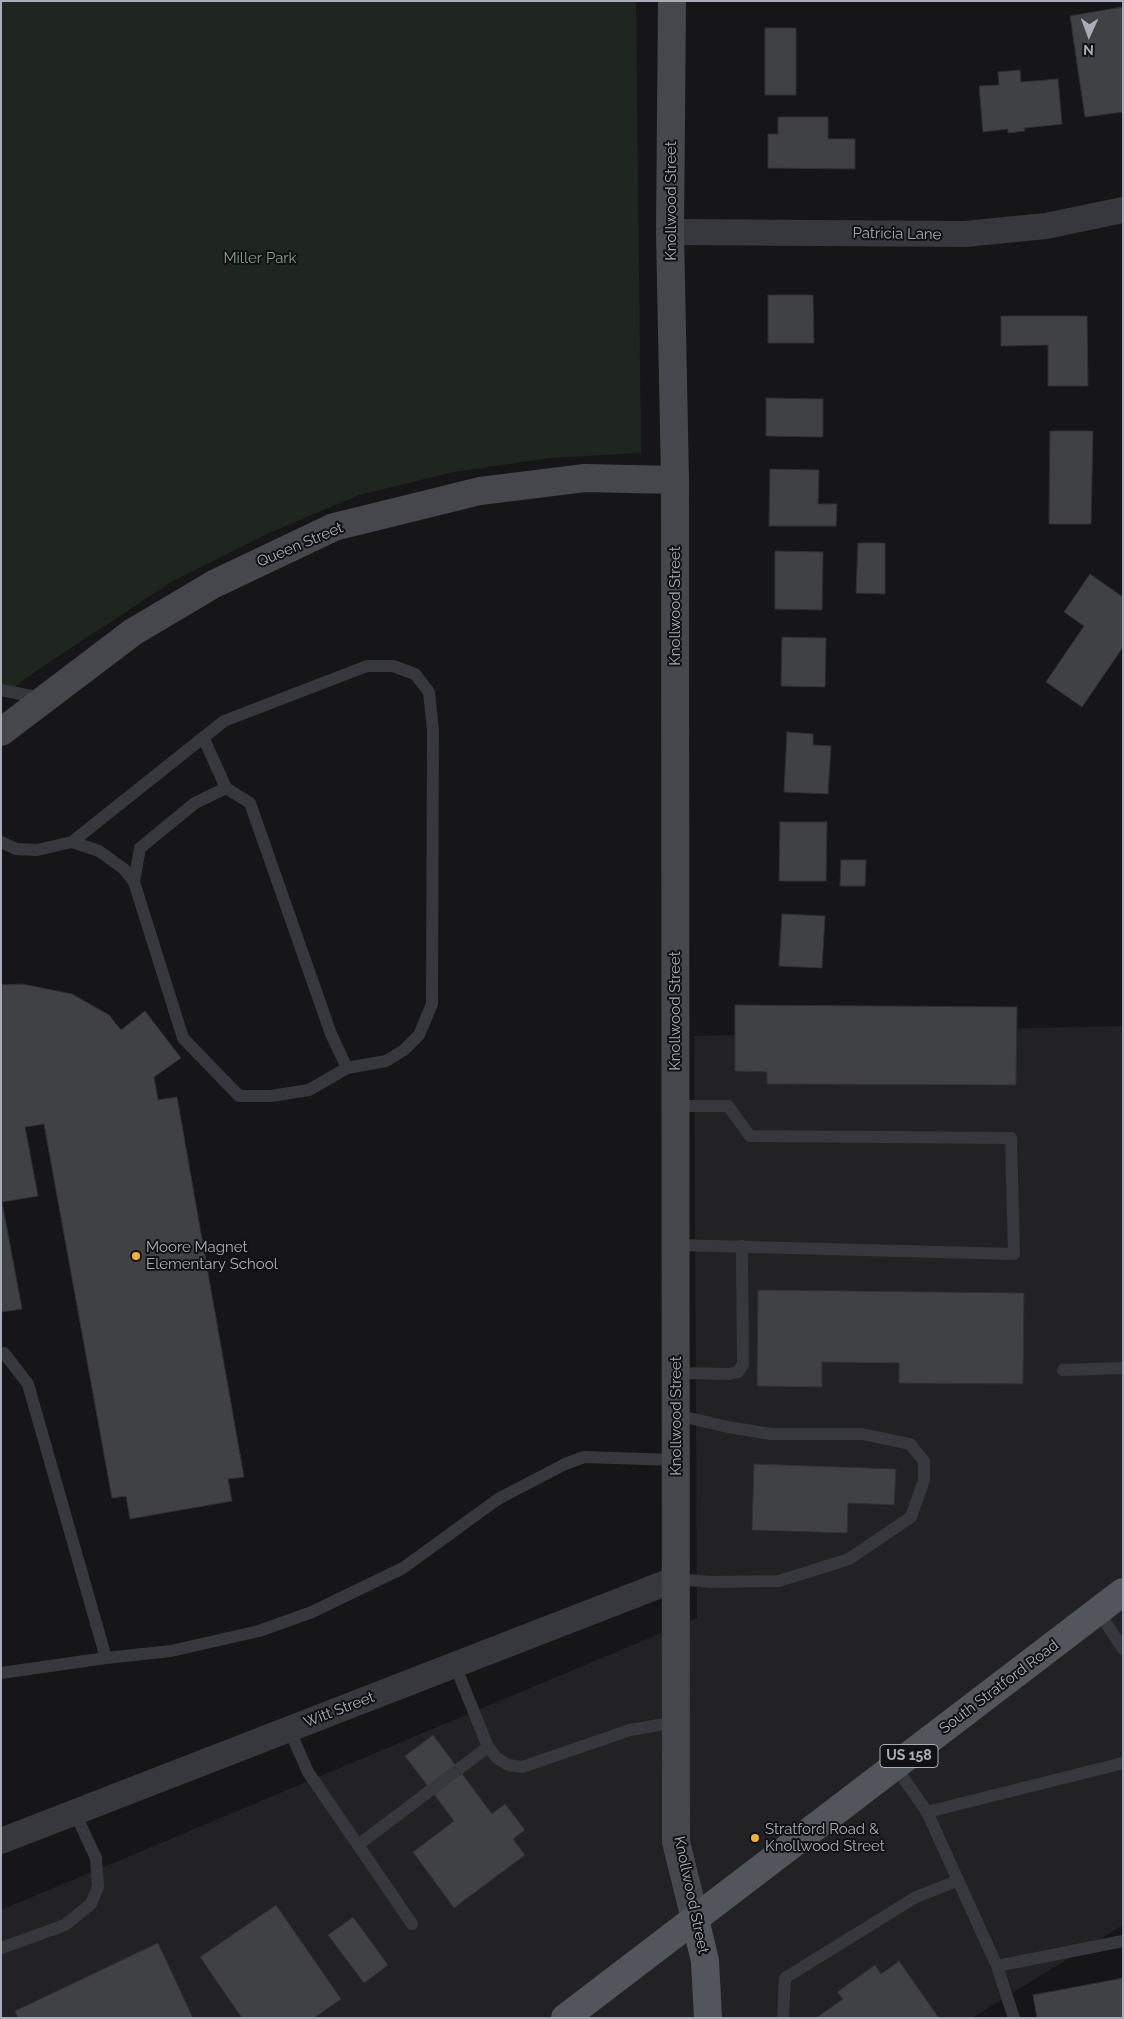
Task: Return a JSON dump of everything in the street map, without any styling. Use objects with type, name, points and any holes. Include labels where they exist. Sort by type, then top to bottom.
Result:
[{"type":"main road","name":"Knollwood Street","points":[[672,1],[670,232],[675,480],[676,1842],[706,1961],[708,2018]]},
{"type":"main road","name":"Queen Street","points":[[1,732],[133,632],[214,584],[334,527],[480,491],[585,478],[675,480]]},
{"type":"main road","name":"South Stratford Road","points":[[565,2018],[1123,1592]]},
{"type":"street","name":"Patricia Lane","points":[[670,232],[965,234],[1046,226],[1123,210]]},
{"type":"street","name":"Witt Street","points":[[1,1841],[676,1579]]},
{"type":"lane","points":[[1,842],[16,849],[37,850],[72,842],[224,721],[367,666],[393,666],[416,674],[429,692],[433,730],[432,1004],[419,1035],[404,1050],[386,1061],[347,1068],[309,1090],[271,1096],[239,1096],[183,1038],[134,882],[124,869],[100,851],[72,842]]},
{"type":"lane","points":[[1,690],[46,699]]},
{"type":"lane","points":[[204,738],[226,788],[250,803],[331,1034],[347,1068]]},
{"type":"lane","points":[[134,882],[140,848],[195,803],[226,788]]},
{"type":"lane","points":[[676,1106],[728,1106],[750,1136],[1011,1138],[1014,1254],[676,1245]]},
{"type":"lane","points":[[676,1373],[729,1374],[738,1372],[743,1364],[742,1246]]},
{"type":"lane","points":[[1,1353],[4,1353],[28,1384],[106,1658]]},
{"type":"lane","points":[[1063,1370],[1123,1368]]},
{"type":"lane","points":[[676,1415],[728,1427],[771,1434],[862,1434],[910,1444],[924,1461],[924,1480],[911,1517],[849,1559],[779,1581],[712,1582],[676,1579]]},
{"type":"lane","points":[[1,1673],[171,1651],[259,1631],[312,1612],[403,1568],[498,1499],[565,1464],[584,1457],[676,1460]]},
{"type":"lane","points":[[1098,1611],[1123,1649]]},
{"type":"lane","points":[[454,1665],[488,1747],[497,1758],[508,1765],[522,1767],[630,1730],[676,1722]]},
{"type":"lane","points":[[289,1728],[308,1772],[412,1924]]},
{"type":"lane","points":[[358,1845],[488,1747]]},
{"type":"lane","points":[[927,1812],[1123,1763]]},
{"type":"lane","points":[[895,1766],[927,1812],[997,1966],[1014,2018]]},
{"type":"lane","points":[[1,1948],[65,1925],[91,1904],[98,1887],[96,1858],[75,1813]]},
{"type":"lane","points":[[784,2018],[785,1978],[916,1897],[957,1880]]},
{"type":"lane","points":[[997,1966],[1123,1941]]},
{"type":"shaded area","points":[[1123,1026],[1123,1925],[972,2018],[1,2018],[1,1910],[697,1618],[694,1036]]},
{"type":"green space","name":"Miller Park","points":[[1,1],[636,1],[641,453],[550,458],[454,472],[359,495],[269,533],[173,581],[33,673],[1,698]]},
{"type":"building","points":[[1123,7],[1123,112],[1085,117],[1070,16]]},
{"type":"building","points":[[765,28],[796,28],[796,95],[765,95]]},
{"type":"building","points":[[1020,70],[1021,82],[1058,79],[1062,124],[1024,128],[1025,131],[1008,133],[1008,129],[983,132],[979,86],[999,85],[998,72]]},
{"type":"building","points":[[778,117],[828,117],[828,139],[855,139],[855,169],[768,168],[768,134],[778,134]]},
{"type":"building","points":[[768,295],[813,295],[814,343],[768,343]]},
{"type":"building","points":[[1001,316],[1087,316],[1088,386],[1048,386],[1048,345],[1001,346]]},
{"type":"building","points":[[766,398],[823,399],[823,437],[766,436]]},
{"type":"building","points":[[1050,431],[1093,431],[1091,524],[1049,524]]},
{"type":"building","points":[[770,469],[819,470],[818,504],[837,504],[836,526],[769,526]]},
{"type":"building","points":[[858,543],[885,543],[885,594],[856,593]]},
{"type":"building","points":[[775,551],[823,552],[822,610],[775,609]]},
{"type":"building","points":[[1090,574],[1123,597],[1123,647],[1082,707],[1046,682],[1084,626],[1064,612]]},
{"type":"building","points":[[782,637],[826,638],[825,687],[781,686]]},
{"type":"building","points":[[787,732],[813,734],[813,745],[831,746],[828,794],[784,792]]},
{"type":"building","points":[[780,822],[827,822],[826,881],[779,881]]},
{"type":"building","points":[[841,860],[866,860],[865,886],[840,886]]},
{"type":"building","points":[[782,914],[825,916],[822,968],[779,966]]},
{"type":"building","name":"Moore Magnet Elementary School","points":[[22,984],[72,994],[109,1015],[121,1030],[145,1011],[181,1058],[154,1077],[158,1100],[177,1097],[244,1477],[228,1479],[232,1501],[130,1519],[126,1496],[112,1498],[44,1124],[25,1127],[38,1196],[2,1202],[22,1309],[1,1312],[1,985]]},
{"type":"building","points":[[735,1005],[1017,1007],[1016,1085],[767,1084],[767,1072],[735,1071]]},
{"type":"building","points":[[758,1290],[1024,1293],[1023,1384],[899,1383],[899,1363],[822,1362],[822,1387],[757,1386]]},
{"type":"building","points":[[754,1464],[896,1469],[894,1505],[848,1503],[847,1533],[752,1530]]},
{"type":"building","points":[[433,1735],[492,1814],[505,1804],[525,1830],[513,1839],[525,1855],[454,1908],[413,1852],[454,1821],[405,1756]]},
{"type":"building","points":[[276,1905],[341,1999],[314,2018],[242,2018],[200,1957]]},
{"type":"building","points":[[353,1917],[388,1965],[364,1983],[328,1935]]},
{"type":"building","points":[[158,1943],[193,2018],[18,2018],[15,2011]]},
{"type":"building","points":[[899,1961],[939,2018],[816,2018],[843,1999],[837,1992],[875,1965],[881,1974]]},
{"type":"building","points":[[1123,1978],[1123,2018],[1037,2018],[1033,1995]]},
{"type":"place","name":"Moore Magnet Elementary School","points":[[136,1256]]},
{"type":"place","name":"Stratford Road & Knollwood Street","points":[[755,1838]]}]
